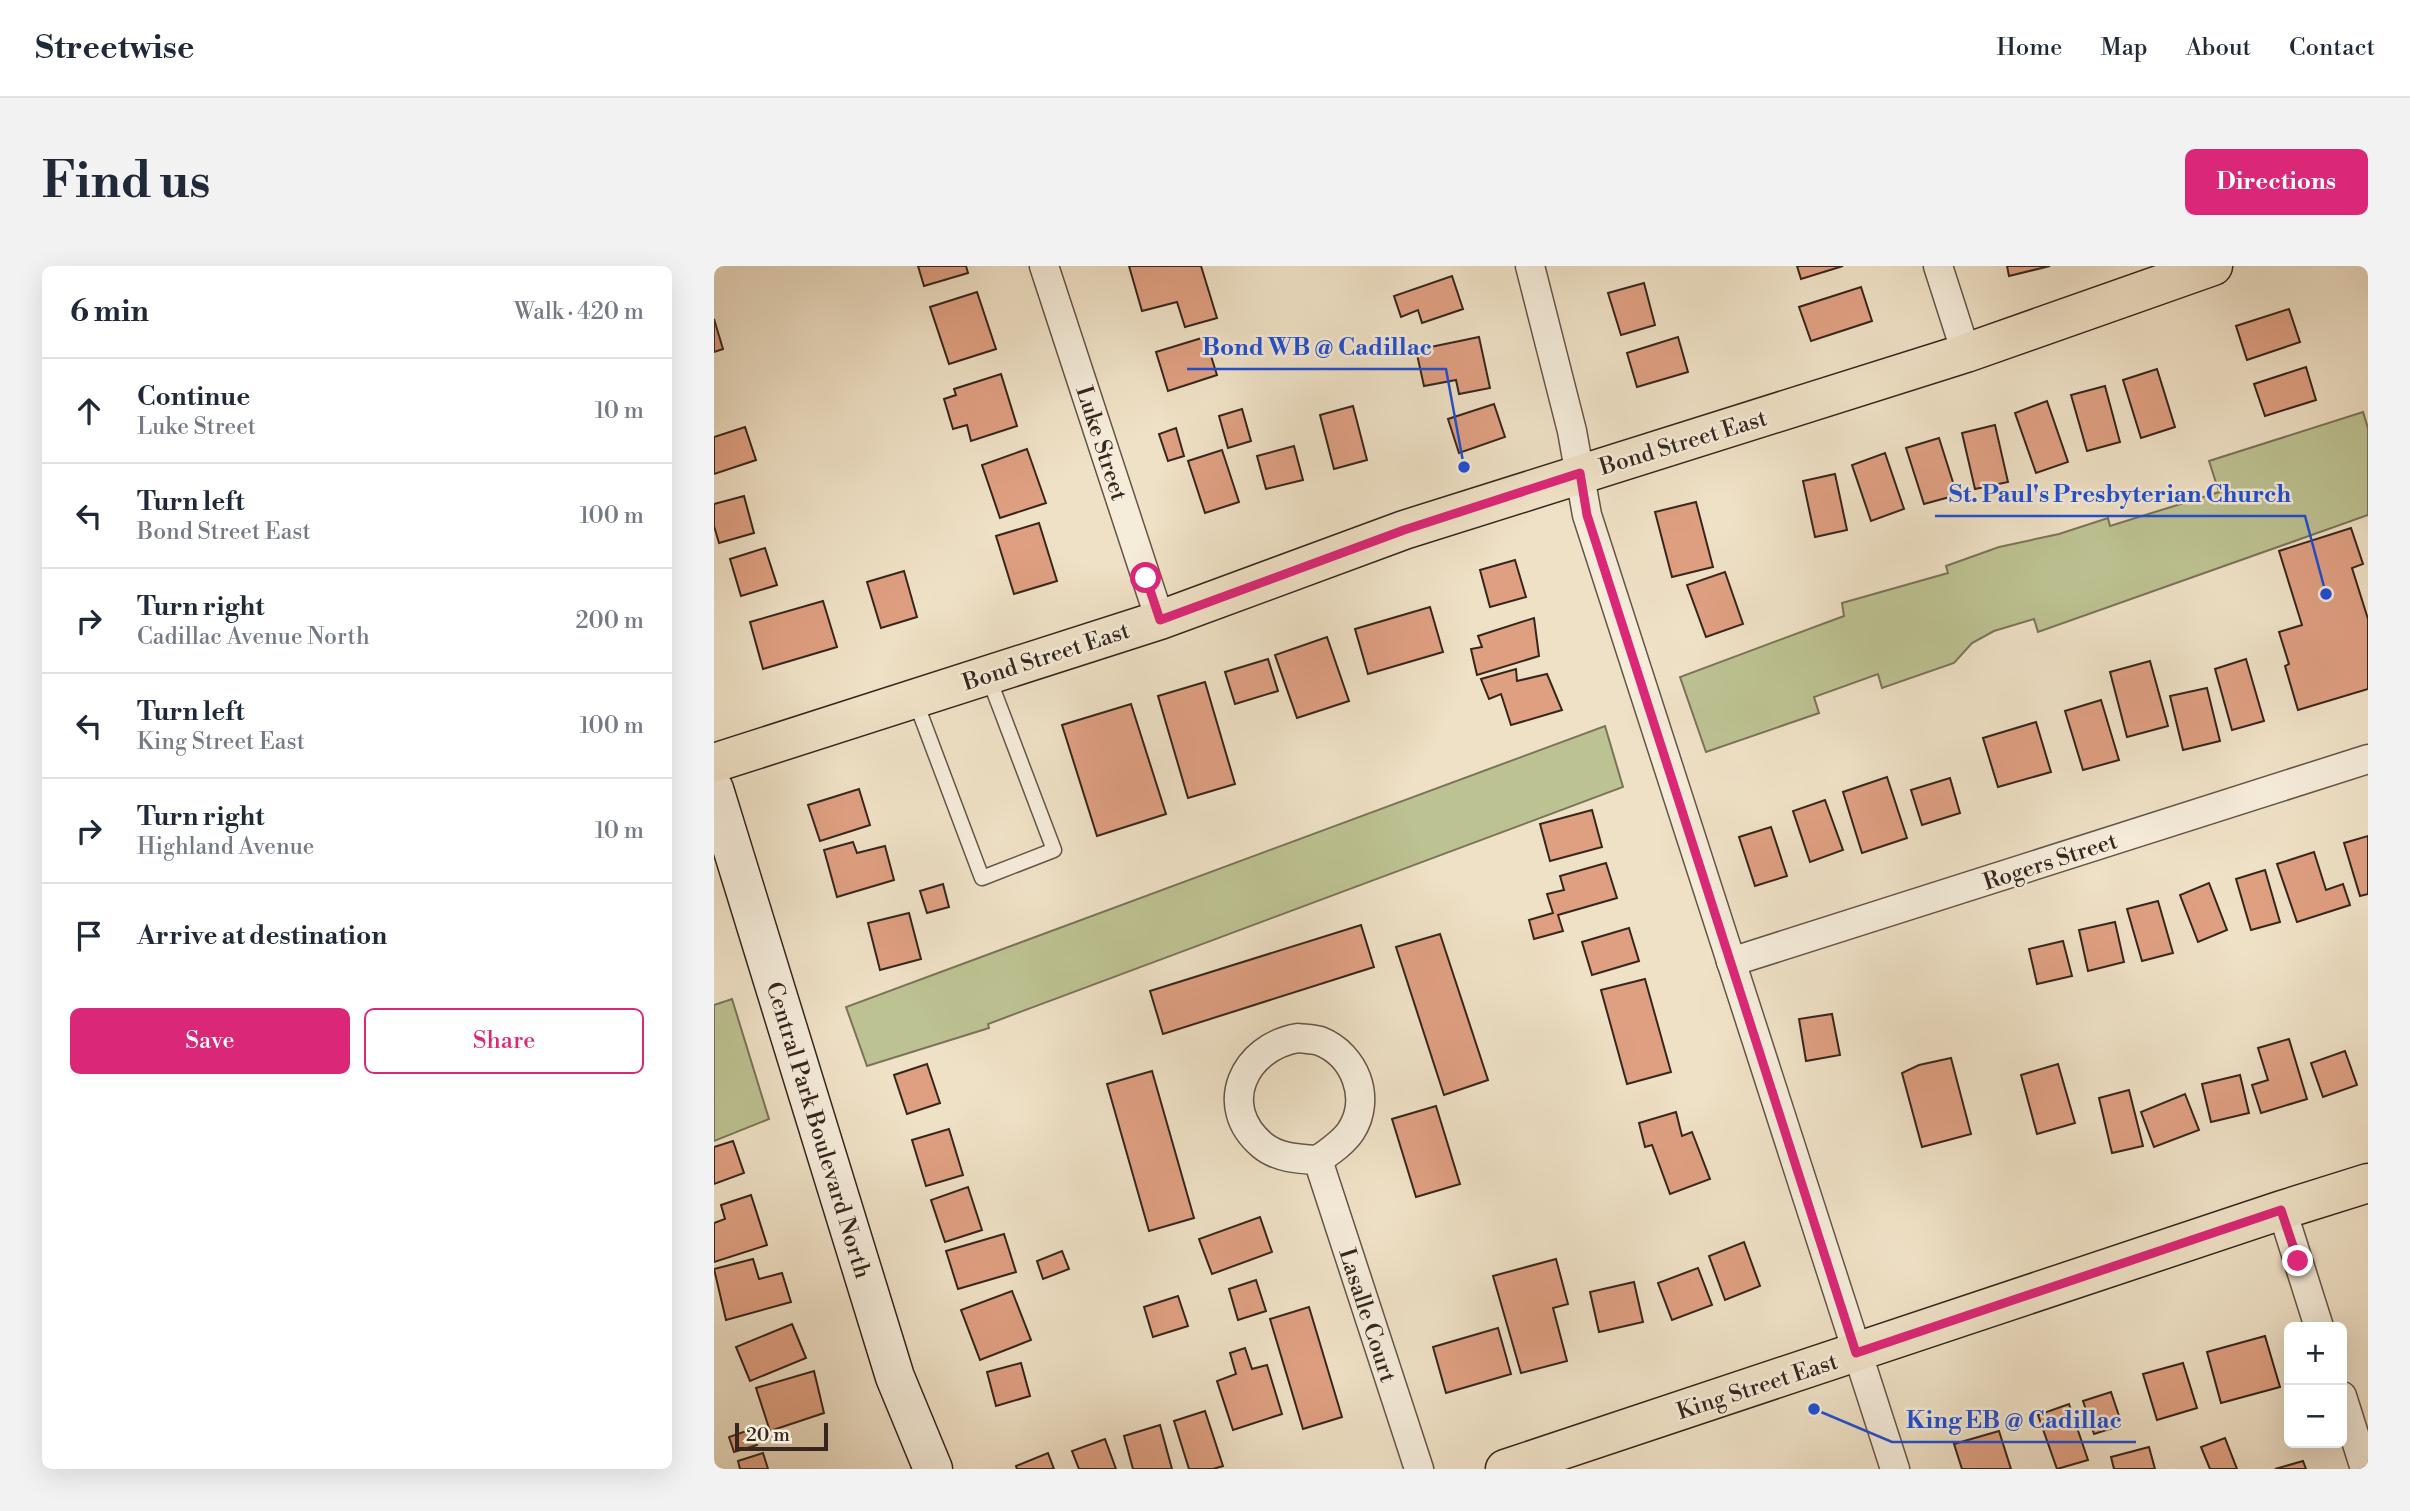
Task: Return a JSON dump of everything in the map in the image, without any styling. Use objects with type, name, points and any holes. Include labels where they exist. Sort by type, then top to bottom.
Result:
[{"type":"main road","name":"Bond Street East","points":[[714,763],[1160,620],[1404,530],[1966,353],[2213,266]]},
{"type":"main road","name":"King Street East","points":[[1505,1469],[2368,1183]]},
{"type":"street","name":"Luke Street","points":[[1044,266],[1160,620]]},
{"type":"street","points":[[1530,266],[1580,473],[1587,515],[1895,1469]]},
{"type":"street","points":[[1938,266],[1966,353]]},
{"type":"street","name":"Rogers Street","points":[[1731,962],[2368,759]]},
{"type":"street","name":"Central Park Boulevard North","points":[[714,789],[895,1377],[933,1469]]},
{"type":"street","points":[[1298,1038],[1319,1041],[1343,1056],[1355,1073],[1361,1095],[1358,1116],[1350,1133],[1318,1160],[1280,1155],[1261,1145],[1245,1122],[1239,1102],[1248,1068],[1264,1049],[1283,1040],[1298,1038]]},
{"type":"street","name":"Lasalle Court","points":[[1318,1160],[1419,1469]]},
{"type":"street","points":[[2281,1210],[2317,1322]]},
{"type":"street","points":[[2347,1412],[2365,1469]]},
{"type":"lane","points":[[915,699],[982,878],[1054,850],[987,675]]},
{"type":"green space","points":[[2363,412],[2368,428],[2368,515],[2038,632],[2034,619],[1994,631],[1972,643],[1954,663],[1882,688],[1878,674],[1814,697],[1819,713],[1706,752],[1680,677],[1844,616],[1842,603],[1948,573],[1946,566],[1999,547],[2059,534],[2108,518],[2110,526],[2219,492],[2209,461]]},
{"type":"green space","points":[[1605,726],[1623,787],[988,1024],[989,1028],[867,1066],[846,1007]]},
{"type":"green space","points":[[732,999],[769,1119],[714,1141],[714,1005]]},
{"type":"building","points":[[918,266],[966,266],[968,273],[924,286]]},
{"type":"building","points":[[1129,266],[1201,266],[1217,318],[1185,327],[1177,302],[1142,311]]},
{"type":"building","points":[[1797,266],[1843,266],[1801,279]]},
{"type":"building","points":[[2007,266],[2050,266],[2009,276]]},
{"type":"building","points":[[1452,276],[1463,309],[1422,323],[1418,310],[1401,317],[1394,296]]},
{"type":"building","points":[[1644,283],[1655,325],[1621,335],[1608,293]]},
{"type":"building","points":[[1861,287],[1872,321],[1811,341],[1799,307]]},
{"type":"building","points":[[977,292],[996,349],[949,364],[930,307]]},
{"type":"building","points":[[2289,309],[2300,342],[2247,360],[2236,326]]},
{"type":"building","points":[[714,319],[723,349],[714,352]]},
{"type":"building","points":[[1205,337],[1217,375],[1168,391],[1156,352]]},
{"type":"building","points":[[1479,337],[1490,388],[1459,394],[1456,380],[1424,386],[1416,350]]},
{"type":"building","points":[[1678,337],[1688,372],[1637,387],[1627,353]]},
{"type":"building","points":[[2306,367],[2316,400],[2265,416],[2254,384]]},
{"type":"building","points":[[2157,369],[2175,427],[2141,438],[2123,380]]},
{"type":"building","points":[[1001,374],[1017,426],[971,441],[967,425],[953,429],[944,399],[956,395],[954,389]]},
{"type":"building","points":[[2105,386],[2120,442],[2087,451],[2071,395]]},
{"type":"building","points":[[2047,401],[2068,462],[2036,473],[2015,413]]},
{"type":"building","points":[[1494,404],[1505,437],[1459,453],[1448,419]]},
{"type":"building","points":[[1353,406],[1367,460],[1334,469],[1320,415]]},
{"type":"building","points":[[1242,409],[1251,441],[1228,448],[1219,416]]},
{"type":"building","points":[[1995,425],[2008,482],[1975,489],[1962,433]]},
{"type":"building","points":[[745,427],[756,460],[714,474],[714,437]]},
{"type":"building","points":[[1176,428],[1184,456],[1168,461],[1159,434]]},
{"type":"building","points":[[1939,438],[1957,495],[1924,504],[1906,448]]},
{"type":"building","points":[[1294,446],[1303,480],[1266,489],[1257,456]]},
{"type":"building","points":[[1027,449],[1046,503],[1000,518],[982,465]]},
{"type":"building","points":[[1222,450],[1239,502],[1205,513],[1188,461]]},
{"type":"building","points":[[1885,453],[1904,509],[1871,521],[1852,465]]},
{"type":"building","points":[[1835,474],[1847,530],[1815,537],[1803,481]]},
{"type":"building","points":[[744,496],[754,533],[719,543],[714,526],[714,504]]},
{"type":"building","points":[[1696,502],[1713,567],[1672,577],[1655,512]]},
{"type":"building","points":[[1039,523],[1057,581],[1014,594],[996,536]]},
{"type":"building","points":[[2351,528],[2363,564],[2352,568],[2368,619],[2368,689],[2298,710],[2285,666],[2289,664],[2279,632],[2302,625],[2279,551]]},
{"type":"building","points":[[765,548],[777,585],[741,596],[730,559]]},
{"type":"building","points":[[1515,560],[1526,597],[1490,607],[1480,570]]},
{"type":"building","points":[[904,571],[917,617],[881,628],[867,582]]},
{"type":"building","points":[[1725,572],[1743,624],[1706,637],[1687,585]]},
{"type":"building","points":[[823,601],[837,647],[763,669],[750,622]]},
{"type":"building","points":[[1430,607],[1443,652],[1368,674],[1355,629]]},
{"type":"building","points":[[1534,618],[1539,656],[1477,675],[1471,649],[1482,647],[1478,636]]},
{"type":"building","points":[[1327,637],[1349,701],[1297,718],[1275,655]]},
{"type":"building","points":[[1268,659],[1278,691],[1235,704],[1225,672]]},
{"type":"building","points":[[2246,659],[2264,721],[2232,730],[2215,669]]},
{"type":"building","points":[[2150,661],[2168,726],[2127,737],[2110,672]]},
{"type":"building","points":[[1516,669],[1517,681],[1547,674],[1562,710],[1511,725],[1501,694],[1489,699],[1481,679]]},
{"type":"building","points":[[1205,682],[1235,784],[1188,798],[1158,696]]},
{"type":"building","points":[[2207,688],[2220,741],[2183,750],[2170,696]]},
{"type":"building","points":[[2101,700],[2119,760],[2083,770],[2065,711]]},
{"type":"building","points":[[1131,704],[1166,814],[1097,836],[1062,725]]},
{"type":"building","points":[[2036,722],[2051,772],[1998,787],[1983,738]]},
{"type":"building","points":[[1887,777],[1907,838],[1862,853],[1843,792]]},
{"type":"building","points":[[1950,778],[1960,813],[1922,825],[1911,790]]},
{"type":"building","points":[[859,789],[870,825],[820,841],[808,805]]},
{"type":"building","points":[[1825,800],[1843,850],[1810,862],[1793,811]]},
{"type":"building","points":[[1592,810],[1602,847],[1550,861],[1540,824]]},
{"type":"building","points":[[1771,827],[1787,876],[1755,886],[1739,837]]},
{"type":"building","points":[[2368,836],[2368,894],[2360,896],[2344,843]]},
{"type":"building","points":[[853,842],[857,853],[885,846],[894,880],[837,897],[824,850]]},
{"type":"building","points":[[2314,852],[2326,890],[2343,884],[2350,905],[2297,922],[2277,864]]},
{"type":"building","points":[[1606,863],[1617,898],[1558,915],[1563,931],[1534,939],[1529,920],[1553,913],[1547,894],[1564,890],[1560,876]]},
{"type":"building","points":[[2265,870],[2280,922],[2251,930],[2236,879]]},
{"type":"building","points":[[2209,883],[2227,930],[2198,942],[2180,895]]},
{"type":"building","points":[[943,884],[949,907],[927,913],[920,891]]},
{"type":"building","points":[[2158,901],[2173,953],[2142,961],[2127,909]]},
{"type":"building","points":[[909,913],[921,959],[880,970],[868,923]]},
{"type":"building","points":[[2115,922],[2124,962],[2088,971],[2079,930]]},
{"type":"building","points":[[1361,925],[1374,967],[1163,1034],[1150,991]]},
{"type":"building","points":[[1629,928],[1639,961],[1592,975],[1582,942]]},
{"type":"building","points":[[1440,934],[1488,1080],[1444,1095],[1396,947]]},
{"type":"building","points":[[2063,941],[2072,976],[2037,984],[2029,949]]},
{"type":"building","points":[[1645,979],[1671,1072],[1627,1084],[1601,990]]},
{"type":"building","points":[[1832,1014],[1840,1055],[1806,1061],[1799,1019]]},
{"type":"building","points":[[2289,1039],[2307,1099],[2261,1113],[2252,1085],[2268,1080],[2258,1048]]},
{"type":"building","points":[[2345,1051],[2357,1085],[2323,1097],[2311,1063]]},
{"type":"building","points":[[1951,1058],[1971,1134],[1922,1147],[1902,1073],[1919,1065]]},
{"type":"building","points":[[927,1064],[940,1103],[907,1114],[894,1075]]},
{"type":"building","points":[[2058,1064],[2075,1123],[2037,1134],[2021,1075]]},
{"type":"building","points":[[1152,1071],[1194,1218],[1149,1231],[1107,1084]]},
{"type":"building","points":[[2240,1075],[2249,1113],[2211,1122],[2202,1084]]},
{"type":"building","points":[[2129,1090],[2143,1146],[2112,1153],[2099,1098]]},
{"type":"building","points":[[2185,1094],[2199,1130],[2154,1147],[2141,1112]]},
{"type":"building","points":[[1436,1106],[1460,1184],[1416,1197],[1392,1119]]},
{"type":"building","points":[[1676,1112],[1682,1136],[1692,1132],[1710,1179],[1670,1194],[1652,1145],[1645,1147],[1639,1123]]},
{"type":"building","points":[[949,1129],[963,1175],[926,1186],[912,1140]]},
{"type":"building","points":[[733,1141],[744,1173],[714,1184],[714,1147]]},
{"type":"building","points":[[968,1187],[982,1230],[945,1242],[931,1200]]},
{"type":"building","points":[[751,1195],[767,1245],[714,1262],[714,1223],[725,1219],[721,1205]]},
{"type":"building","points":[[1260,1217],[1272,1252],[1212,1274],[1199,1239]]},
{"type":"building","points":[[1004,1234],[1016,1272],[958,1289],[946,1251]]},
{"type":"building","points":[[1744,1242],[1760,1286],[1725,1300],[1709,1256]]},
{"type":"building","points":[[1062,1251],[1069,1269],[1043,1279],[1037,1261]]},
{"type":"building","points":[[753,1259],[759,1279],[782,1273],[791,1302],[726,1320],[714,1269]]},
{"type":"building","points":[[1556,1259],[1568,1304],[1553,1308],[1567,1361],[1521,1373],[1493,1276]]},
{"type":"building","points":[[1698,1268],[1712,1305],[1672,1320],[1658,1283]]},
{"type":"building","points":[[1256,1280],[1266,1311],[1238,1320],[1229,1289]]},
{"type":"building","points":[[1634,1282],[1643,1322],[1599,1332],[1590,1292]]},
{"type":"building","points":[[1012,1291],[1031,1340],[980,1360],[961,1310]]},
{"type":"building","points":[[1178,1296],[1188,1326],[1153,1337],[1144,1307]]},
{"type":"building","points":[[1309,1307],[1342,1417],[1303,1429],[1270,1319]]},
{"type":"building","points":[[792,1324],[806,1358],[750,1381],[736,1347]]},
{"type":"building","points":[[1498,1328],[1511,1374],[1446,1393],[1433,1347]]},
{"type":"building","points":[[2265,1336],[2280,1387],[2221,1403],[2207,1352]]},
{"type":"building","points":[[1245,1348],[1252,1369],[1267,1365],[1282,1414],[1233,1430],[1217,1381],[1236,1374],[1230,1353]]},
{"type":"building","points":[[1021,1363],[1030,1396],[996,1406],[987,1372]]},
{"type":"building","points":[[2183,1363],[2197,1408],[2157,1420],[2143,1374]]},
{"type":"building","points":[[814,1371],[824,1413],[770,1431],[756,1388]]},
{"type":"building","points":[[2111,1392],[2122,1425],[2094,1434],[2083,1401]]},
{"type":"building","points":[[2069,1404],[2088,1460],[2057,1469],[2038,1415]]},
{"type":"building","points":[[1205,1411],[1223,1466],[1213,1469],[1189,1469],[1174,1421]]},
{"type":"building","points":[[1160,1425],[1172,1469],[1133,1469],[1124,1436]]},
{"type":"building","points":[[752,1429],[757,1445],[734,1452],[729,1437]]},
{"type":"building","points":[[1999,1431],[2011,1469],[1962,1469],[1954,1444]]},
{"type":"building","points":[[2225,1438],[2237,1469],[2210,1469],[2201,1447]]},
{"type":"building","points":[[1105,1439],[1116,1469],[1079,1469],[1072,1451]]},
{"type":"building","points":[[2149,1447],[2155,1469],[2114,1469],[2111,1457]]},
{"type":"building","points":[[763,1453],[768,1469],[740,1469],[738,1461]]},
{"type":"building","points":[[1048,1453],[1054,1469],[1017,1469],[1016,1466]]},
{"type":"building","points":[[2303,1461],[2306,1469],[2275,1469]]},
{"type":"place","name":"Bond WB @ Cadillac","points":[[1464,467]]},
{"type":"place","name":"St. Paul's Presbyterian Church","points":[[2326,594]]},
{"type":"place","name":"King EB @ Cadillac","points":[[1814,1409]]},
{"type":"route","points":[[1146,578],[1160,620],[1404,530],[1580,473],[1587,515],[1856,1353],[2281,1210],[2298,1261]]}]
